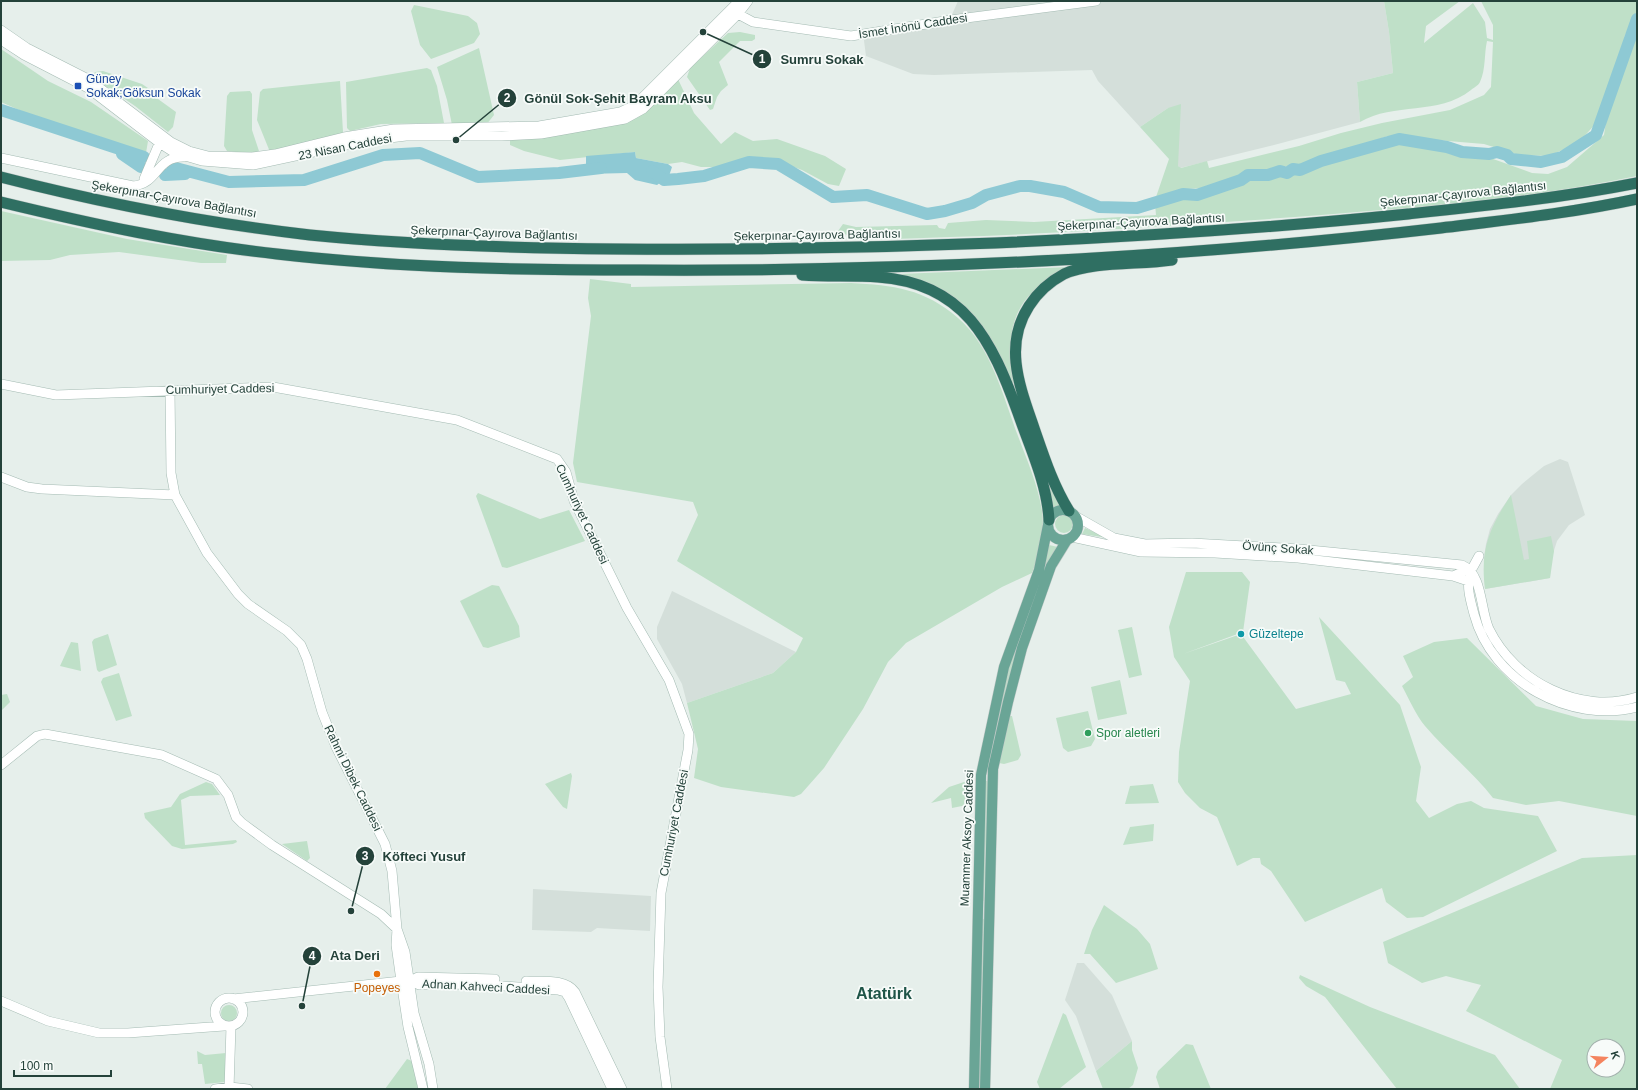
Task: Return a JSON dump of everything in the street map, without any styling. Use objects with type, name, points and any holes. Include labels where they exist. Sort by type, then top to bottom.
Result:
[{"type":"highway","name":"Şekerpınar-Çayırova Bağlantısı","points":[[1,177],[129,206],[305,234],[485,247],[675,250],[891,247],[1186,233],[1420,213],[1536,200],[1637,183]]},
{"type":"highway","points":[[1,202],[106,226],[206,244],[351,261],[458,268],[540,270],[726,270],[977,264],[1182,253],[1358,237],[1488,222],[1576,211],[1637,199]]},
{"type":"highway","points":[[1073,514],[1053,483],[1018,381],[1014,359],[1015,345],[1018,329],[1024,314],[1046,285],[1065,274],[1081,269],[1162,262],[1243,248]]},
{"type":"highway","points":[[726,270],[822,277],[879,277],[911,282],[936,292],[946,298],[976,325],[992,349],[1008,387],[1045,488],[1049,523]]},
{"type":"main road","points":[[985,1089],[993,769],[1022,648],[1052,566],[1070,539],[1078,530],[1073,514],[1059,510],[1055,512],[1049,523],[1053,536],[1060,540],[1070,539]]},
{"type":"main road","name":"Muammer Aksoy Caddesi","points":[[974,1089],[981,775],[1004,667],[1039,570],[1049,523]]},
{"type":"street","name":"23 Nisan Caddesi","points":[[1,40],[24,55],[88,88],[161,144],[184,157],[202,161],[253,165],[386,138],[406,136],[502,136],[541,134],[625,119],[643,109],[662,85],[737,8],[748,1]]},
{"type":"street","name":"İsmet İnönü Caddesi","points":[[737,8],[753,22],[851,36],[951,20],[1096,1]]},
{"type":"street","name":"23 Nisan Caddesi","points":[[1,30],[28,48],[88,80],[157,133],[189,151],[217,157],[252,157],[274,154],[344,137],[394,129],[539,126],[620,112],[635,105],[662,85]]},
{"type":"street","points":[[124,184],[140,182],[146,177],[161,144],[161,138],[157,133]]},
{"type":"street","points":[[1,151],[89,178]]},
{"type":"street","points":[[1,158],[89,178],[124,184],[142,185],[150,180],[157,169],[168,160],[174,157],[184,157]]},
{"type":"street","name":"Cumhuriyet Caddesi","points":[[1,384],[56,394],[273,387],[457,420],[557,459],[566,472],[574,501],[627,608],[669,680],[689,734],[688,750],[661,893],[658,987],[660,1037],[667,1089]]},
{"type":"street","name":"Rahmi Dibek Caddesi","points":[[170,390],[171,473],[175,495],[206,553],[238,594],[248,604],[287,630],[304,651],[322,712],[336,747],[388,852],[392,871],[397,929],[396,945],[429,1064],[433,1089]]},
{"type":"street","points":[[1,477],[28,487],[42,489],[175,495]]},
{"type":"street","name":"Övünç Sokak","points":[[1070,539],[1140,552],[1215,553],[1298,558],[1453,576],[1473,581],[1472,572],[1462,565],[1299,549],[1192,543],[1145,544],[1114,538],[1073,514]]},
{"type":"street","points":[[1453,576],[1473,567],[1479,556]]},
{"type":"street","points":[[1473,581],[1489,628],[1499,646],[1524,673],[1542,685],[1568,696],[1607,702],[1627,700],[1637,697]]},
{"type":"street","points":[[1473,581],[1470,601],[1476,620],[1488,646],[1505,668],[1531,690],[1559,704],[1594,711],[1637,707]]},
{"type":"street","points":[[1,765],[37,736],[44,734],[162,755],[216,779],[228,795],[236,817],[242,823],[265,841],[381,914],[397,929]]},
{"type":"street","points":[[405,981],[418,977],[476,978],[559,982],[570,986],[575,992],[622,1089]]},
{"type":"street","name":"Rahmi Dibek Caddesi","points":[[405,981],[408,1027],[423,1089]]},
{"type":"street","name":"Adnan Kahveci Caddesi","points":[[233,999],[405,981],[419,984],[477,984],[534,987],[564,992],[570,998],[612,1089]]},
{"type":"street","points":[[1,1001],[48,1021],[100,1033],[128,1033],[227,1026],[240,1021],[242,1008],[253,997]]},
{"type":"street","points":[[227,1026],[216,1018],[215,1009],[217,1005],[224,999],[233,999],[242,1008]]},
{"type":"street","points":[[198,1028],[216,1018]]},
{"type":"street","points":[[227,1026],[230,1088]]},
{"type":"street","points":[[214,1089],[248,1089]]},
{"type":"shaded area","points":[[958,1],[1384,1],[1393,73],[1357,82],[1360,122],[1180,168],[1178,166],[1168,108],[1140,127],[1098,81],[1092,70],[934,75],[913,74],[866,56],[863,33],[950,19]]},
{"type":"shaded area","points":[[1560,459],[1568,462],[1585,515],[1569,525],[1557,541],[1551,560],[1550,578],[1485,589],[1484,557],[1486,544],[1490,529],[1498,514],[1511,495],[1522,484],[1544,466]]},
{"type":"shaded area","points":[[672,591],[796,652],[773,673],[687,703],[682,684],[657,639],[657,627]]},
{"type":"shaded area","points":[[533,889],[651,896],[650,931],[597,928],[591,932],[532,930]]},
{"type":"shaded area","points":[[1077,963],[1084,963],[1112,995],[1132,1041],[1096,1071],[1076,1016],[1065,1000]]},
{"type":"green space","points":[[1384,1],[1460,1],[1426,26],[1424,43],[1473,3],[1485,22],[1487,38],[1493,40],[1493,25],[1481,1],[1637,1],[1637,14],[1625,35],[1619,67],[1600,119],[1578,143],[1549,156],[1519,155],[1484,144],[1388,136],[1305,164],[1247,172],[1206,188],[1186,189],[1156,197],[1169,159],[1140,127],[1168,108],[1181,104],[1178,166],[1181,168],[1207,161],[1209,168],[1299,146],[1341,133],[1382,123],[1450,110],[1484,95],[1491,87],[1493,42],[1487,41],[1482,77],[1477,86],[1471,90],[1458,98],[1445,103],[1387,112],[1360,122],[1357,82],[1393,73]]},
{"type":"green space","points":[[414,5],[468,16],[477,23],[480,34],[474,43],[431,59],[420,45],[411,11]]},
{"type":"green space","points":[[1637,26],[1637,176],[1590,185],[1495,199],[1399,209],[1141,228],[900,239],[851,239],[847,235],[838,231],[843,224],[856,227],[937,225],[939,228],[945,229],[948,223],[986,220],[1034,222],[1156,215],[1155,204],[1178,198],[1200,197],[1250,179],[1301,173],[1334,160],[1397,142],[1403,145],[1445,150],[1459,154],[1482,155],[1532,173],[1548,174],[1567,167],[1604,135],[1607,114]]},
{"type":"green space","points":[[740,32],[755,35],[755,39],[752,41],[740,41],[719,62],[728,85],[721,91],[717,97],[713,109],[710,110],[687,77],[690,68],[728,33]]},
{"type":"green space","points":[[479,48],[494,115],[486,125],[452,125],[447,100],[437,67]]},
{"type":"green space","points":[[1,49],[48,81],[91,102],[148,141],[146,153],[98,136],[44,121],[1,102]]},
{"type":"green space","points":[[427,68],[431,70],[437,86],[444,123],[381,124],[350,131],[347,128],[346,82]]},
{"type":"green space","points":[[103,71],[142,84],[154,92],[158,99],[176,112],[173,127],[168,132],[135,106],[92,77],[95,72]]},
{"type":"green space","points":[[677,77],[694,113],[721,144],[735,132],[753,141],[777,139],[825,156],[846,169],[839,186],[828,184],[802,170],[777,161],[767,161],[754,157],[727,167],[701,167],[682,162],[668,164],[636,158],[635,152],[560,160],[524,151],[510,145],[510,140],[627,122]]},
{"type":"green space","points":[[340,81],[343,132],[341,135],[270,152],[257,120],[260,92],[263,89]]},
{"type":"green space","points":[[250,91],[252,94],[252,130],[259,151],[254,154],[227,151],[224,146],[227,96],[230,92]]},
{"type":"green space","points":[[1,211],[127,239],[227,255],[226,263],[201,263],[119,252],[70,255],[50,260],[1,261]]},
{"type":"green space","points":[[1069,267],[1033,292],[1018,311],[1014,323],[1010,347],[1010,359],[1014,383],[1012,383],[993,342],[966,307],[941,289],[926,282],[900,274]]},
{"type":"green space","points":[[590,279],[631,284],[631,287],[851,283],[895,287],[921,295],[946,308],[958,318],[969,329],[979,343],[995,372],[1035,482],[1042,511],[1043,527],[1041,543],[1032,573],[1002,587],[906,643],[888,662],[863,709],[824,768],[801,794],[794,797],[721,787],[694,778],[698,749],[687,703],[773,673],[796,652],[803,638],[677,561],[698,515],[693,502],[577,482],[573,463],[591,316],[588,298]]},
{"type":"green space","points":[[1046,478],[1061,505],[1052,508]]},
{"type":"green space","points":[[478,493],[540,519],[569,510],[585,541],[507,568],[502,567],[476,496]]},
{"type":"green space","points":[[1511,495],[1524,560],[1529,559],[1527,541],[1551,536],[1554,551],[1550,578],[1485,589],[1484,562],[1488,540],[1497,518]]},
{"type":"green space","points":[[1064,515],[1070,518],[1073,524],[1070,530],[1064,533],[1058,530],[1055,524],[1058,518]]},
{"type":"green space","points":[[1085,528],[1108,538],[1082,534]]},
{"type":"green space","points":[[1049,545],[1058,547],[990,760],[987,759],[1006,677]]},
{"type":"green space","name":"Güzeltepe","points":[[1186,572],[1242,572],[1250,582],[1243,632],[1183,654],[1241,634],[1296,709],[1351,694],[1345,682],[1336,680],[1319,617],[1400,705],[1421,767],[1416,801],[1429,818],[1457,804],[1471,801],[1484,808],[1538,816],[1557,851],[1423,917],[1407,918],[1386,902],[1382,888],[1305,922],[1271,871],[1261,864],[1260,858],[1253,858],[1237,866],[1217,817],[1200,808],[1185,793],[1178,782],[1179,752],[1190,681],[1174,657],[1169,627]]},
{"type":"green space","points":[[492,585],[499,586],[519,626],[520,637],[488,648],[483,647],[460,601]]},
{"type":"green space","points":[[1132,627],[1142,675],[1129,678],[1118,630]]},
{"type":"green space","points":[[108,634],[117,665],[99,672],[97,670],[92,642],[94,639]]},
{"type":"green space","points":[[1467,638],[1536,706],[1583,719],[1637,721],[1637,816],[1559,801],[1526,805],[1493,798],[1477,779],[1442,745],[1422,722],[1402,686],[1413,677],[1403,656],[1434,642]]},
{"type":"green space","points":[[71,642],[78,643],[81,671],[60,666]]},
{"type":"green space","points":[[119,673],[132,716],[116,721],[101,682],[103,678]]},
{"type":"green space","points":[[1120,680],[1127,714],[1098,720],[1091,687]]},
{"type":"green space","points":[[7,694],[10,702],[1,711],[1,695]]},
{"type":"green space","points":[[1088,711],[1095,739],[1091,746],[1068,752],[1063,748],[1056,718]]},
{"type":"green space","points":[[1008,716],[1012,716],[1021,755],[1018,760],[1004,764],[999,763]]},
{"type":"green space","points":[[571,773],[572,776],[567,809],[563,807],[545,784]]},
{"type":"green space","points":[[973,779],[972,804],[952,808],[951,798],[931,803],[949,787]]},
{"type":"green space","points":[[985,781],[988,781],[984,901],[983,900]]},
{"type":"green space","points":[[206,782],[212,784],[220,795],[190,796],[181,800],[185,845],[236,840],[237,842],[233,844],[182,849],[172,846],[145,818],[144,813],[171,807],[180,794]]},
{"type":"green space","points":[[1153,784],[1159,803],[1125,804],[1130,786]]},
{"type":"green space","points":[[1154,824],[1153,841],[1123,845],[1130,827]]},
{"type":"green space","points":[[307,841],[310,858],[307,861],[282,844]]},
{"type":"green space","points":[[1637,855],[1637,1089],[1550,1089],[1562,1060],[1466,1011],[1481,985],[1446,976],[1422,983],[1388,963],[1383,942],[1582,858]]},
{"type":"green space","points":[[1104,905],[1137,929],[1150,944],[1158,969],[1116,983],[1090,954],[1084,954],[1092,930]]},
{"type":"green space","points":[[983,919],[985,919],[981,1089],[979,1089]]},
{"type":"green space","points":[[1300,975],[1370,1007],[1495,1055],[1520,1089],[1397,1089],[1325,997],[1306,986],[1299,978]]},
{"type":"green space","points":[[226,1005],[232,1005],[237,1010],[235,1019],[232,1021],[226,1021],[221,1016],[221,1010]]},
{"type":"green space","points":[[1063,1013],[1066,1015],[1086,1067],[1059,1089],[1040,1089],[1037,1082]]},
{"type":"green space","points":[[1132,1041],[1132,1050],[1138,1068],[1133,1085],[1128,1089],[1103,1089],[1096,1071]]},
{"type":"green space","points":[[1186,1044],[1193,1045],[1211,1089],[1160,1089],[1156,1077],[1158,1071]]},
{"type":"green space","points":[[197,1051],[205,1055],[226,1053],[225,1082],[205,1084],[202,1064],[198,1064]]},
{"type":"green space","points":[[407,1059],[412,1061],[418,1089],[385,1089]]},
{"type":"water","points":[[635,152],[636,158],[668,164],[672,167],[669,176],[657,185],[635,180],[627,173],[586,174],[586,156]]},
{"type":"waterway","points":[[652,171],[664,180],[704,176],[749,162],[778,164],[833,197],[867,195],[927,214],[945,211],[972,203],[986,195],[1020,186],[1030,186],[1064,192],[1099,207],[1137,208],[1183,194],[1197,195],[1241,180],[1248,175],[1268,175],[1280,171],[1287,173],[1293,169],[1300,170],[1321,161],[1399,139],[1447,147],[1462,152],[1489,154],[1497,152],[1507,155],[1511,159],[1541,162],[1562,157],[1596,135],[1637,19]]},
{"type":"waterway","points":[[1,110],[144,157]]},
{"type":"waterway","points":[[172,167],[229,182],[304,180],[383,155],[420,153],[478,177],[559,173],[601,168]]},
{"type":"waterway","points":[[122,154],[141,167]]},
{"type":"waterway","points":[[165,175],[185,174]]},
{"type":"place","name":"Sumru Sokak","points":[[703,32]]},
{"type":"place","name":"Güney Sokak;Göksun Sokak","points":[[78,86]]},
{"type":"place","name":"Gönül Sok-Şehit Bayram Aksu","points":[[456,140]]},
{"type":"place","name":"Güzeltepe","points":[[1241,634]]},
{"type":"place","name":"Spor aletleri","points":[[1088,733]]},
{"type":"place","name":"Köfteci Yusuf","points":[[351,911]]},
{"type":"place","name":"Popeyes","points":[[377,974]]},
{"type":"place","name":"Ata Deri","points":[[302,1006]]},
{"type":"district","name":"Atatürk","points":[[884,993]]}]
